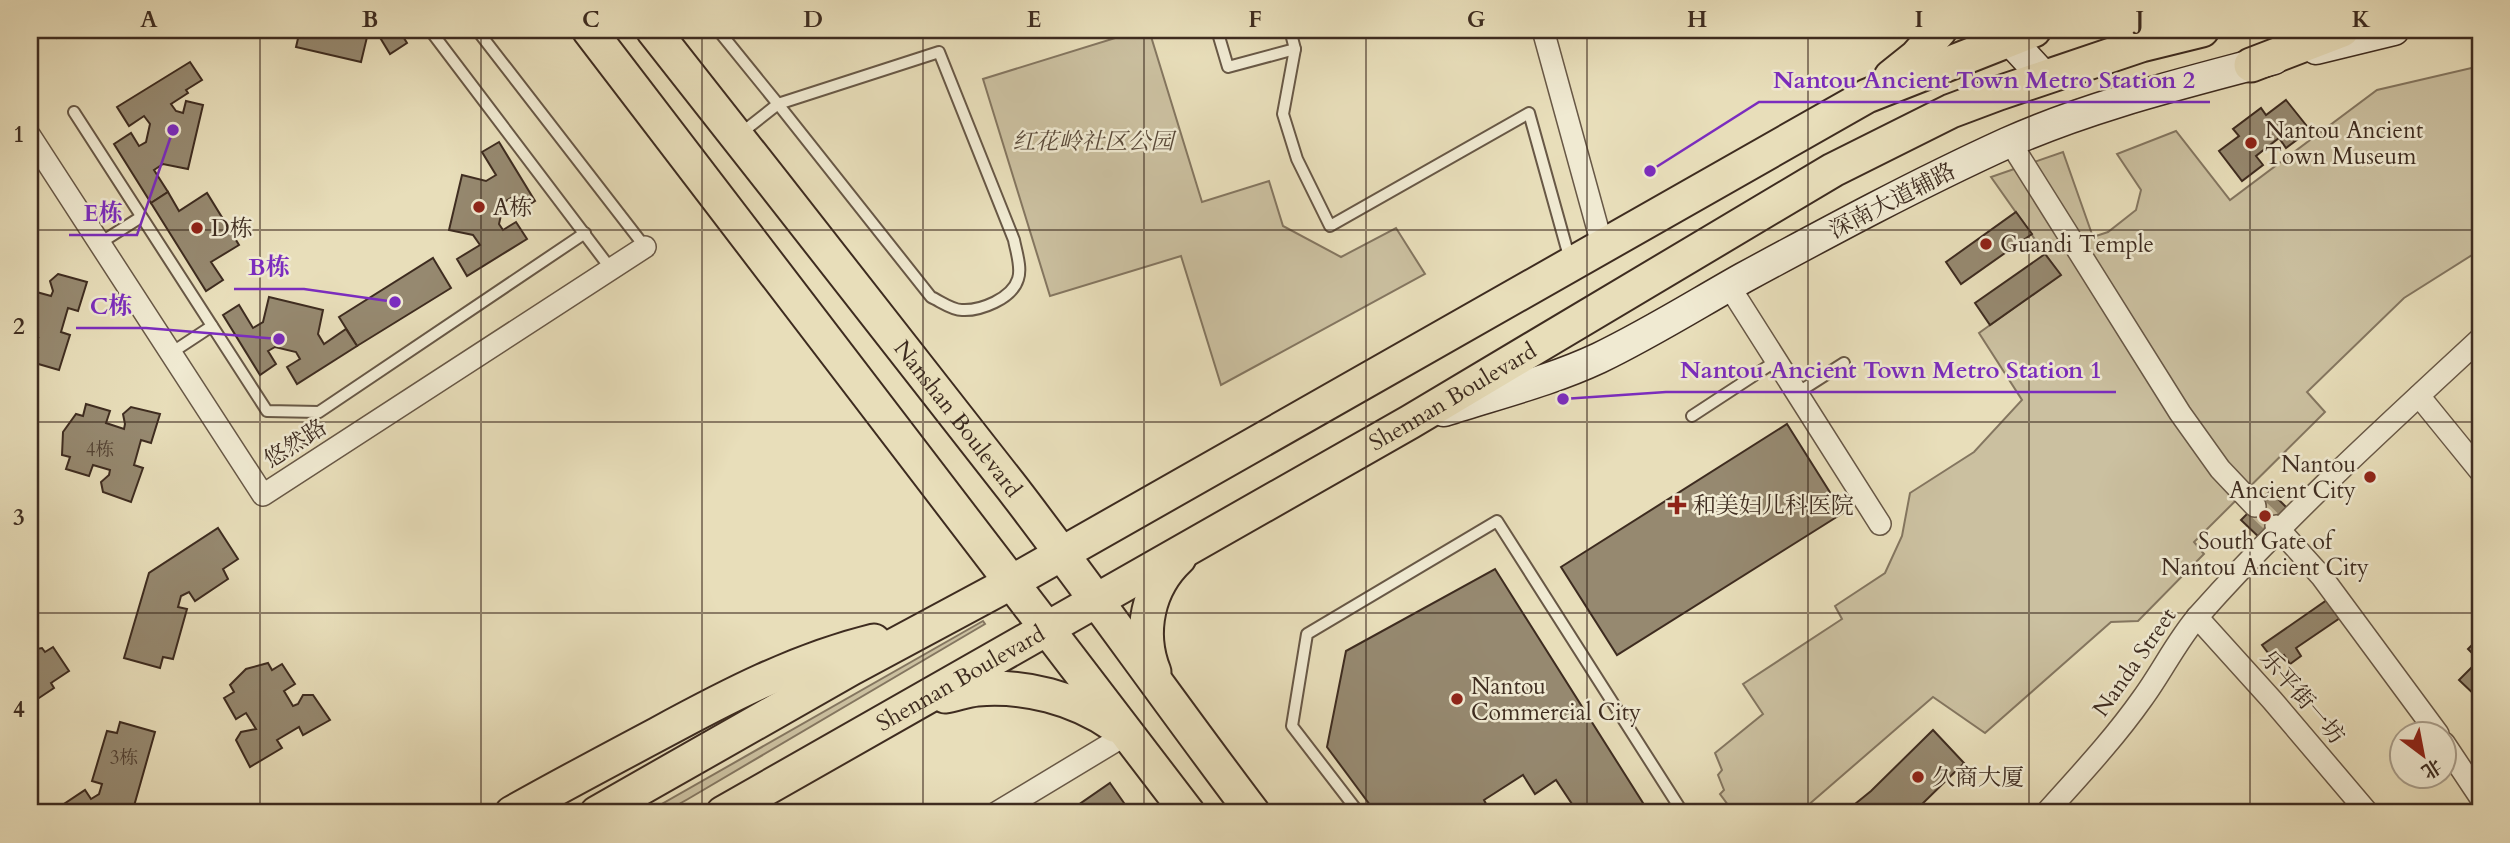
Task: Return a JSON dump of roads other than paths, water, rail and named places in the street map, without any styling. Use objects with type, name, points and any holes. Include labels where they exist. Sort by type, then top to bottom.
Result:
[{"type":"main road","points":[[589,30],[1188,813]]},
{"type":"main road","name":"Nanshan Boulevard","points":[[653,30],[1061,553],[1162,694],[1253,813]]},
{"type":"main road","points":[[1867,96],[1916,57],[1940,30]]},
{"type":"main road","points":[[2044,77],[2045,30]]},
{"type":"main road","name":"Shennan Boulevard","points":[[723,813],[1410,422],[1833,170],[1951,111],[2141,45],[2202,30]]},
{"type":"main road","points":[[2251,65],[2342,30]]},
{"type":"main road","name":"深南大道辅路","points":[[1410,422],[1597,359],[1912,188],[2010,142],[2096,110],[2251,65],[2394,30]]},
{"type":"main road","points":[[597,813],[1012,582],[1867,96],[2016,33],[2044,77]]},
{"type":"main road","points":[[1162,694],[1149,660],[1146,636],[1148,614],[1154,589],[1170,567],[1191,547]]},
{"type":"main road","points":[[512,813],[714,704],[780,672],[819,656],[924,629]]},
{"type":"main road","points":[[906,709],[977,689],[1010,690],[1042,694],[1072,702],[1096,713],[1127,734]]},
{"type":"main road","points":[[532,813],[558,787]]},
{"type":"street","points":[[1543,30],[1603,248]]},
{"type":"street","name":"悠然路","points":[[30,136],[263,495],[645,247]]},
{"type":"street","points":[[2010,142],[2180,413],[2220,469],[2255,506]]},
{"type":"street","points":[[1729,286],[1880,524]]},
{"type":"street","name":"Nanda Street","points":[[2046,813],[2143,699],[2197,617],[2278,528],[2480,340]]},
{"type":"street","points":[[2419,396],[2480,471]]},
{"type":"street","points":[[2278,528],[2322,577],[2428,720]]},
{"type":"street","name":"乐平街一坊","points":[[2197,617],[2368,813]]},
{"type":"street","points":[[996,813],[1127,734]]},
{"type":"street","points":[[2458,764],[2480,797]]},
{"type":"lane","points":[[430,30],[611,269]]},
{"type":"lane","points":[[477,30],[645,247]]},
{"type":"lane","points":[[718,30],[778,104],[931,297],[959,310],[983,307],[1006,295],[1018,279],[1014,240],[939,52],[778,104],[737,137]]},
{"type":"lane","points":[[1217,30],[1228,67],[1295,49]]},
{"type":"lane","points":[[1290,30],[1295,49],[1283,114],[1297,159],[1330,226],[1529,113],[1571,266]]},
{"type":"lane","points":[[74,112],[267,411],[319,412],[584,233]]},
{"type":"lane","points":[[100,243],[141,217]]},
{"type":"lane","points":[[171,353],[212,326]]},
{"type":"lane","points":[[1692,416],[1776,361]]},
{"type":"lane","points":[[1797,393],[1844,363]]},
{"type":"lane","points":[[1359,813],[1292,726],[1307,634],[1497,521],[1683,813]]},
{"type":"tunnel","points":[[2255,506],[2276,526]]},
{"type":"place","name":"E栋","points":[[173,130]]},
{"type":"place","name":"Nantou Ancient Town Museum","points":[[2251,143]]},
{"type":"place","name":"Nantou Ancient Town Metro Station 2","points":[[1650,171]]},
{"type":"place","name":"A栋","points":[[479,207]]},
{"type":"place","name":"D栋","points":[[197,228]]},
{"type":"place","name":"Guandi Temple","points":[[1986,244]]},
{"type":"place","name":"B栋","points":[[395,302]]},
{"type":"place","name":"C栋","points":[[279,339]]},
{"type":"place","name":"Nantou Ancient Town Metro Station 1","points":[[1563,399]]},
{"type":"place","name":"Nantou Ancient City","points":[[2370,477]]},
{"type":"place","name":"和美妇儿科医院","points":[[1677,505]]},
{"type":"place","name":"South Gate of Nantou Ancient City","points":[[2265,516]]},
{"type":"place","name":"Nantou Commercial City","points":[[1457,699]]},
{"type":"place","name":"久商大厦","points":[[1918,777]]},
{"type":"park label","name":"红花岭社区公园","points":[[1093,141]]}]
